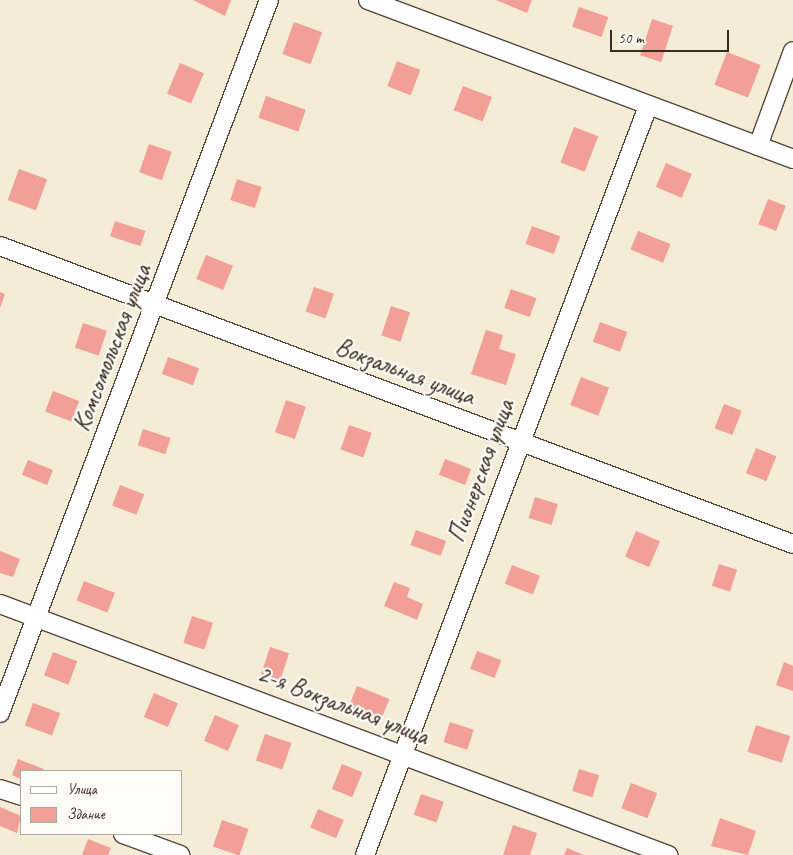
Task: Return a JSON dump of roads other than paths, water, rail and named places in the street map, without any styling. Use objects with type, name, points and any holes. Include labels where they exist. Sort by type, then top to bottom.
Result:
[{"type":"street","name":"Комсомольская улица","points":[[0,712],[35,616],[156,305],[269,0]]},
{"type":"street","points":[[368,0],[793,159]]},
{"type":"street","points":[[758,146],[793,51]]},
{"type":"street","name":"Пионерская улица","points":[[365,855],[405,754],[518,441],[648,106]]},
{"type":"street","name":"Вокзальная улица","points":[[0,246],[793,544]]},
{"type":"street","name":"2-я Вокзальная улица","points":[[0,604],[405,754],[668,855]]},
{"type":"street","points":[[0,789],[20,796]]},
{"type":"street","points":[[126,835],[180,855]]}]
